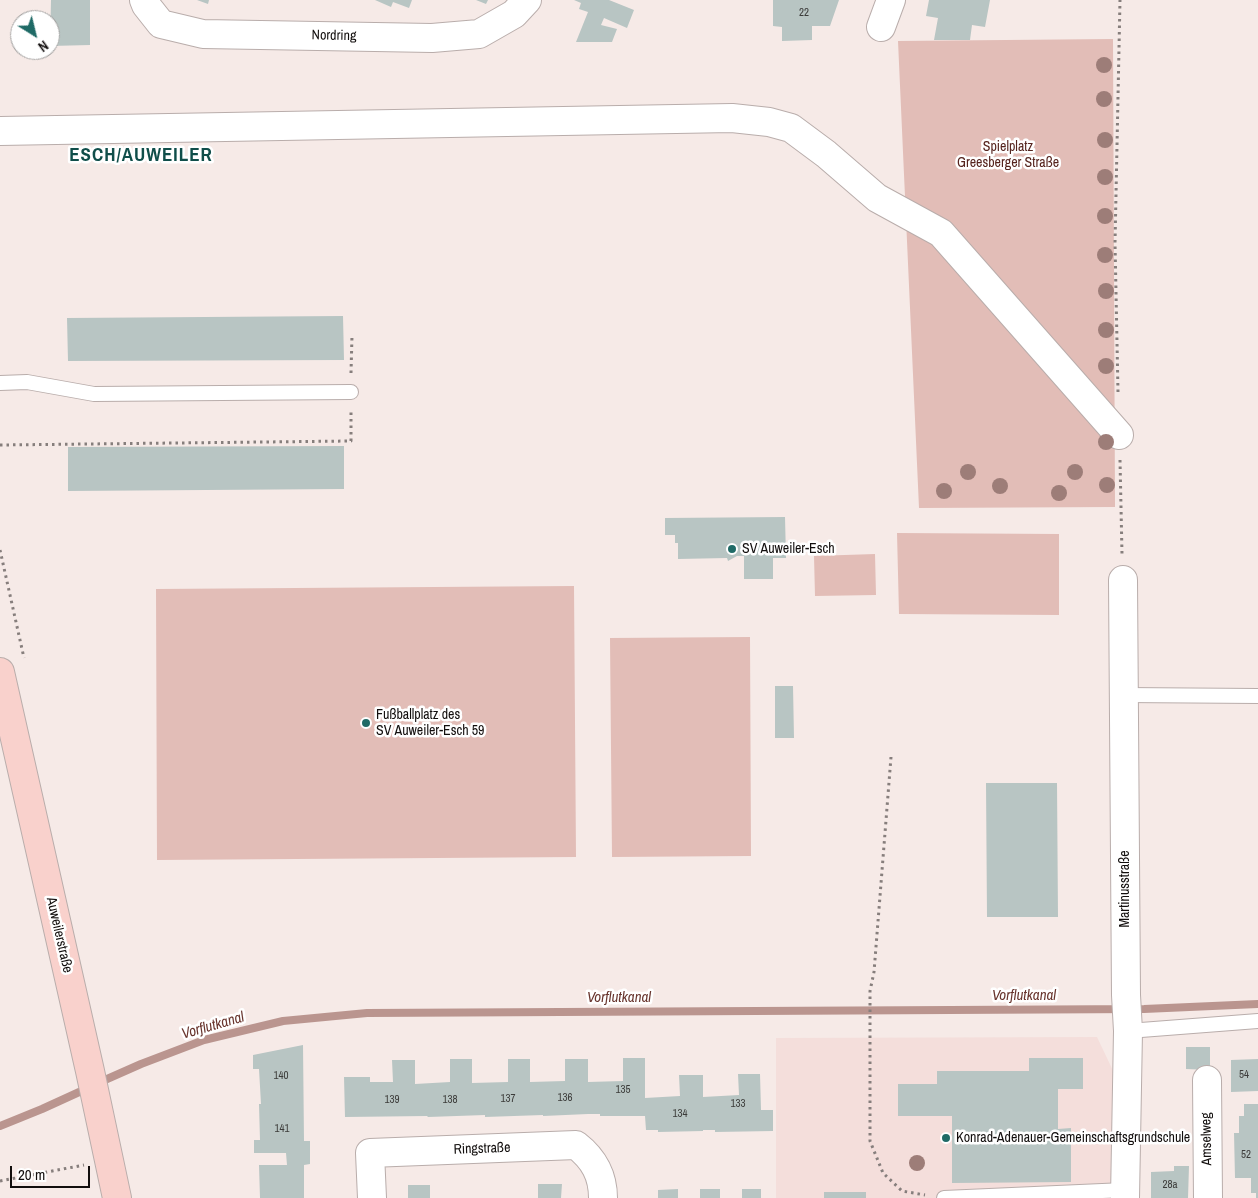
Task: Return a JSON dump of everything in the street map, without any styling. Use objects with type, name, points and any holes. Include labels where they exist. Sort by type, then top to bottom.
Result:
[{"type":"street","name":"Nordring","points":[[144,0],[161,24],[203,34],[432,38],[479,34],[514,14],[527,0]]},
{"type":"street","points":[[881,27],[891,0]]},
{"type":"street","points":[[0,131],[732,118],[791,128],[826,154],[877,198],[940,233],[1119,435]]},
{"type":"street","name":"Martinusstraße","points":[[1123,580],[1126,994],[1128,1028],[1125,1194]]},
{"type":"street","name":"Auweilerstraße","points":[[0,672],[117,1198]]},
{"type":"street","name":"Amselweg","points":[[1206,1080],[1208,1198]]},
{"type":"street","name":"Ringstraße","points":[[372,1198],[370,1153],[576,1145],[588,1154],[599,1170],[603,1186],[603,1198]]},
{"type":"lane","points":[[0,383],[27,382],[94,394],[351,392]]},
{"type":"lane","points":[[1123,695],[1258,696]]},
{"type":"lane","points":[[1128,1028],[1258,1021]]},
{"type":"lane","points":[[937,1197],[1125,1194]]},
{"type":"path","points":[[1120,0],[1115,243],[1123,580]]},
{"type":"path","points":[[0,445],[351,441],[352,336]]},
{"type":"path","points":[[891,757],[874,972],[870,991],[870,1141],[883,1174],[902,1191],[937,1197]]},
{"type":"path","points":[[0,1182],[108,1159]]},
{"type":"shaded area","name":"Konrad-Adenauer-Gemeinschaftsgrundschule","points":[[1097,1037],[1116,1077],[1115,1198],[776,1198],[776,1038]]},
{"type":"green space","name":"Spielplatz Greesberger Straße","points":[[1113,39],[1115,507],[919,508],[898,41]]},
{"type":"green space","points":[[897,533],[1059,534],[1059,615],[899,614]]},
{"type":"green space","points":[[875,554],[876,595],[815,596],[814,556]]},
{"type":"green space","name":"Fußballplatz des SV Auweiler-Esch 59","points":[[574,586],[576,857],[157,860],[156,589]]},
{"type":"green space","points":[[750,637],[751,856],[612,857],[610,638]]},
{"type":"building","points":[[51,0],[90,0],[90,45],[60,46],[60,10],[51,10]]},
{"type":"building","points":[[197,0],[209,0],[208,4]]},
{"type":"building","points":[[375,0],[412,0],[409,8],[393,2],[391,7]]},
{"type":"building","points":[[476,0],[488,0],[486,4]]},
{"type":"building","points":[[574,0],[609,0],[634,10],[627,28],[604,18],[601,25],[617,29],[612,42],[576,42],[588,12],[579,9],[581,3]]},
{"type":"building","points":[[773,0],[839,0],[830,26],[812,26],[812,40],[782,41],[782,27],[773,26]]},
{"type":"building","points":[[929,0],[990,0],[985,27],[972,25],[970,40],[934,40],[938,18],[926,16]]},
{"type":"building","points":[[343,316],[344,360],[68,361],[67,318]]},
{"type":"building","points":[[344,446],[344,489],[68,491],[68,447]]},
{"type":"building","name":"SV Auweiler-Esch","points":[[785,517],[786,558],[773,558],[773,579],[744,579],[744,556],[737,556],[728,561],[727,558],[678,559],[678,543],[675,543],[675,535],[665,535],[665,518]]},
{"type":"building","points":[[775,686],[793,686],[794,738],[775,738]]},
{"type":"building","points":[[986,783],[1057,783],[1058,917],[987,917]]},
{"type":"building","points":[[303,1045],[304,1141],[310,1141],[310,1164],[304,1165],[304,1198],[260,1198],[259,1165],[287,1165],[286,1153],[254,1153],[254,1140],[260,1140],[259,1104],[261,1104],[259,1069],[253,1069],[253,1055]]},
{"type":"building","points":[[1186,1047],[1210,1047],[1210,1070],[1186,1069]]},
{"type":"building","points":[[623,1058],[645,1058],[645,1098],[680,1096],[679,1075],[703,1075],[703,1097],[739,1095],[738,1074],[760,1074],[761,1110],[773,1110],[773,1131],[715,1132],[715,1130],[703,1130],[658,1132],[658,1130],[646,1130],[645,1116],[600,1116],[600,1114],[485,1117],[485,1115],[345,1117],[344,1077],[370,1077],[370,1082],[393,1082],[392,1060],[415,1060],[415,1084],[450,1082],[450,1059],[472,1059],[472,1083],[508,1082],[508,1059],[530,1059],[530,1082],[565,1081],[565,1059],[588,1059],[588,1082],[623,1081]]},
{"type":"building","points":[[1029,1058],[1083,1058],[1083,1089],[1058,1089],[1058,1129],[1071,1128],[1071,1182],[952,1183],[952,1116],[898,1116],[898,1084],[937,1084],[937,1071],[1029,1071]]},
{"type":"building","points":[[1258,1059],[1258,1091],[1231,1092],[1231,1060]]},
{"type":"building","points":[[1244,1104],[1258,1104],[1258,1198],[1256,1198],[1256,1193],[1251,1193],[1251,1178],[1235,1178],[1234,1133],[1239,1133],[1239,1116],[1244,1116]]},
{"type":"building","points":[[1174,1166],[1189,1166],[1188,1198],[1151,1198],[1151,1172],[1174,1171]]},
{"type":"building","points":[[538,1184],[562,1184],[561,1198],[538,1198]]},
{"type":"building","points":[[408,1185],[430,1185],[430,1198],[408,1198]]},
{"type":"building","points":[[678,1189],[678,1198],[658,1198],[658,1190]]},
{"type":"building","points":[[700,1189],[720,1189],[720,1198],[700,1198]]},
{"type":"building","points":[[742,1189],[761,1189],[761,1198],[742,1198]]},
{"type":"building","points":[[824,1192],[866,1192],[866,1198],[824,1198]]},
{"type":"waterway","name":"Vorflutkanal","points":[[98,1083],[204,1040],[283,1021],[367,1013],[1144,1009],[1258,1004]]},
{"type":"waterway","name":"Vorflutkanal","points":[[0,1126],[88,1088]]},
{"type":"place","name":"SV Auweiler-Esch","points":[[732,549]]},
{"type":"place","name":"Fußballplatz des SV Auweiler-Esch 59","points":[[366,723]]},
{"type":"place","name":"Konrad-Adenauer-Gemeinschaftsgrundschule","points":[[946,1138]]},
{"type":"district","name":"ESCH/AUWEILER","points":[[141,156]]}]
